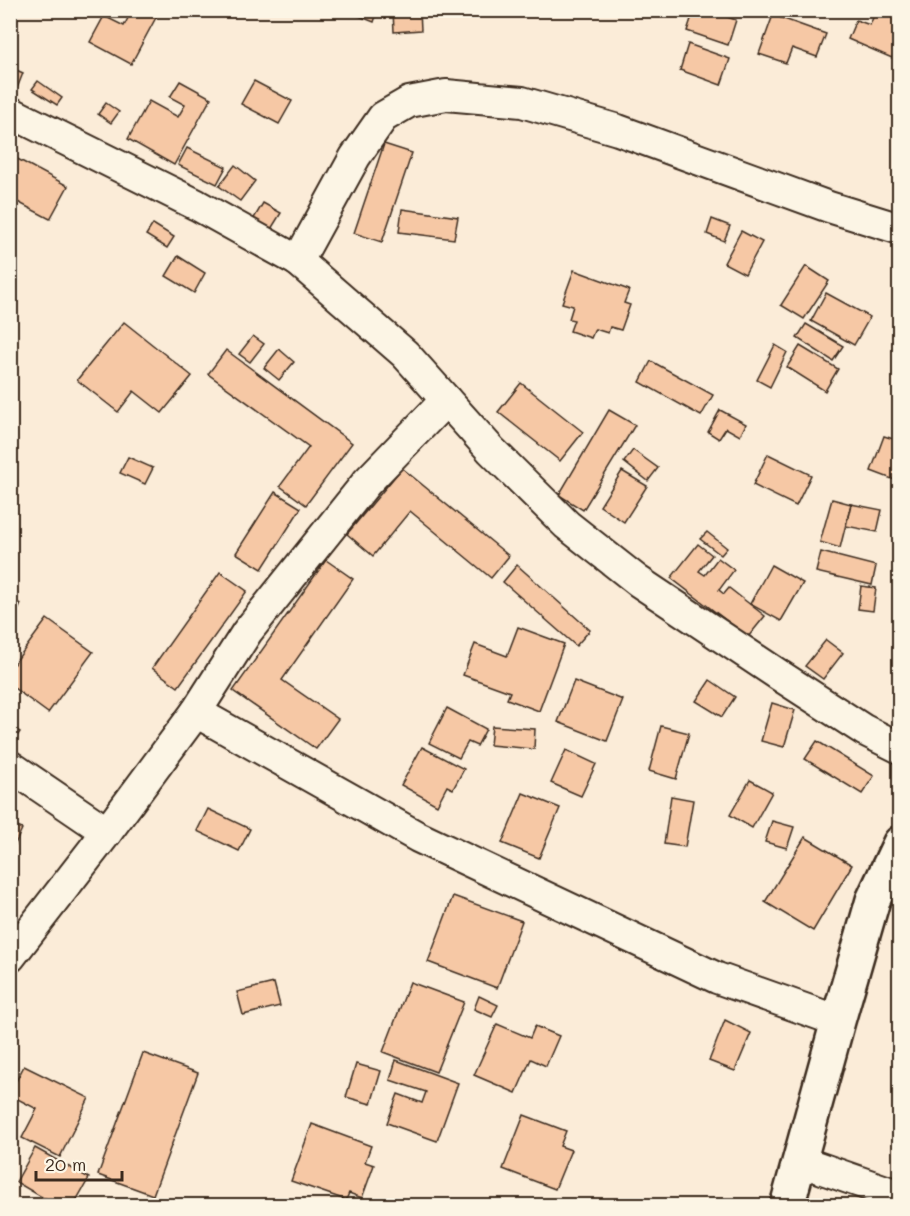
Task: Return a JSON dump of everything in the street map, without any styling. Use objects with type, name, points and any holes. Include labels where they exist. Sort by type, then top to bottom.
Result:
[{"type":"main road","points":[[787,1206],[873,900],[900,843]]},
{"type":"street","points":[[298,261],[355,157],[383,117],[409,102],[446,95],[522,102],[618,130],[829,207],[900,229]]},
{"type":"street","points":[[10,112],[197,205],[298,261],[405,354],[491,450],[567,525],[638,581],[864,730],[900,748]]},
{"type":"street","points":[[10,957],[196,712],[247,632],[367,482],[446,400]]},
{"type":"street","points":[[196,712],[418,837],[717,978],[838,1021]]},
{"type":"street","points":[[10,766],[107,832]]},
{"type":"street","points":[[800,1161],[900,1196]]},
{"type":"building","points":[[132,10],[160,10],[131,64],[90,42],[104,16],[124,26]]},
{"type":"building","points":[[344,10],[378,10],[374,22]]},
{"type":"building","points":[[393,10],[420,10],[421,30],[394,32]]},
{"type":"building","points":[[694,10],[707,10],[736,20],[728,45],[687,31]]},
{"type":"building","points":[[876,10],[900,10],[900,39],[892,58],[848,39],[856,20],[870,25]]},
{"type":"building","points":[[773,15],[826,34],[817,57],[792,48],[786,63],[759,54]]},
{"type":"building","points":[[688,44],[730,59],[721,85],[680,70]]},
{"type":"building","points":[[14,69],[23,73],[16,91],[10,88],[10,77]]},
{"type":"building","points":[[38,81],[62,98],[57,105],[32,89]]},
{"type":"building","points":[[180,81],[211,98],[174,165],[128,139],[149,101],[178,117],[185,105],[170,97]]},
{"type":"building","points":[[254,81],[292,101],[279,124],[241,104]]},
{"type":"building","points":[[106,103],[119,112],[111,123],[98,114]]},
{"type":"building","points":[[384,144],[412,153],[382,242],[354,233]]},
{"type":"building","points":[[187,148],[226,167],[217,184],[178,165]]},
{"type":"building","points":[[10,155],[68,186],[50,219],[10,198]]},
{"type":"building","points":[[235,165],[255,181],[240,201],[219,186]]},
{"type":"building","points":[[263,203],[281,213],[263,242],[246,232]]},
{"type":"building","points":[[402,209],[458,217],[454,239],[399,232]]},
{"type":"building","points":[[712,219],[730,226],[724,241],[707,234]]},
{"type":"building","points":[[153,224],[174,237],[167,248],[146,235]]},
{"type":"building","points":[[741,231],[762,242],[745,274],[724,263]]},
{"type":"building","points":[[178,256],[205,273],[194,293],[166,276]]},
{"type":"building","points":[[806,266],[829,281],[804,319],[781,305]]},
{"type":"building","points":[[574,270],[629,290],[624,303],[630,305],[621,330],[610,327],[608,333],[595,329],[591,338],[570,331],[574,320],[569,319],[573,306],[562,303]]},
{"type":"building","points":[[826,293],[870,317],[854,345],[811,321]]},
{"type":"building","points":[[124,322],[192,376],[162,413],[134,391],[118,412],[77,380]]},
{"type":"building","points":[[806,324],[843,346],[833,361],[797,338]]},
{"type":"building","points":[[253,336],[264,344],[250,362],[239,354]]},
{"type":"building","points":[[775,345],[787,352],[770,387],[757,380]]},
{"type":"building","points":[[800,346],[838,369],[825,391],[787,367]]},
{"type":"building","points":[[279,349],[294,362],[279,380],[264,368]]},
{"type":"building","points":[[226,350],[352,443],[306,505],[280,486],[309,447],[208,374]]},
{"type":"building","points":[[900,351],[900,418],[899,419],[896,352]]},
{"type":"building","points":[[651,361],[713,395],[701,416],[640,382]]},
{"type":"building","points":[[521,383],[583,432],[560,461],[498,412]]},
{"type":"building","points":[[609,410],[635,425],[583,510],[559,495]]},
{"type":"building","points":[[720,410],[746,424],[740,436],[726,428],[719,439],[708,432]]},
{"type":"building","points":[[884,436],[900,441],[900,482],[871,471]]},
{"type":"building","points":[[633,450],[658,468],[648,481],[624,462]]},
{"type":"building","points":[[768,454],[811,475],[796,506],[753,485]]},
{"type":"building","points":[[128,457],[153,468],[145,484],[120,473]]},
{"type":"building","points":[[402,468],[509,556],[491,578],[410,511],[373,556],[347,534]]},
{"type":"building","points":[[622,471],[647,486],[624,522],[600,506]]},
{"type":"building","points":[[275,492],[301,508],[262,569],[236,553]]},
{"type":"building","points":[[832,499],[851,504],[840,548],[820,542]]},
{"type":"building","points":[[851,504],[882,510],[877,532],[846,526]]},
{"type":"building","points":[[707,532],[727,548],[721,555],[700,539]]},
{"type":"building","points":[[698,544],[712,555],[699,571],[705,575],[718,558],[734,570],[719,590],[724,594],[729,588],[765,616],[748,637],[671,578]]},
{"type":"building","points":[[821,552],[876,566],[872,585],[816,572]]},
{"type":"building","points":[[326,560],[353,579],[282,680],[338,719],[316,749],[233,691]]},
{"type":"building","points":[[517,565],[590,630],[576,646],[503,582]]},
{"type":"building","points":[[771,565],[803,583],[781,621],[750,604]]},
{"type":"building","points":[[220,572],[247,591],[178,687],[152,668]]},
{"type":"building","points":[[861,586],[876,588],[873,611],[858,609]]},
{"type":"building","points":[[10,600],[21,604],[10,628]]},
{"type":"building","points":[[47,619],[93,652],[48,713],[10,685],[10,669]]},
{"type":"building","points":[[518,627],[564,644],[539,711],[507,699],[510,692],[463,675],[475,644],[507,656]]},
{"type":"building","points":[[826,640],[843,653],[823,679],[805,666]]},
{"type":"building","points":[[710,680],[735,697],[722,717],[696,701]]},
{"type":"building","points":[[574,681],[623,700],[607,741],[558,722]]},
{"type":"building","points":[[772,703],[795,710],[784,747],[761,741]]},
{"type":"building","points":[[447,708],[486,729],[477,746],[468,742],[459,758],[429,743]]},
{"type":"building","points":[[10,726],[20,732],[10,746]]},
{"type":"building","points":[[492,726],[535,729],[534,749],[490,745]]},
{"type":"building","points":[[661,726],[689,733],[676,779],[649,771]]},
{"type":"building","points":[[817,741],[874,776],[862,794],[805,759]]},
{"type":"building","points":[[422,747],[464,769],[453,789],[447,786],[437,805],[401,785]]},
{"type":"building","points":[[566,750],[596,764],[581,796],[551,783]]},
{"type":"building","points":[[750,780],[772,792],[752,828],[730,815]]},
{"type":"building","points":[[523,793],[560,808],[539,858],[502,843]]},
{"type":"building","points":[[671,796],[693,800],[685,847],[664,844]]},
{"type":"building","points":[[208,809],[250,829],[239,851],[197,831]]},
{"type":"building","points":[[772,821],[794,827],[787,848],[765,842]]},
{"type":"building","points":[[10,824],[22,829],[10,855]]},
{"type":"building","points":[[805,837],[852,865],[813,931],[765,902]]},
{"type":"building","points":[[453,896],[522,921],[497,988],[428,962]]},
{"type":"building","points":[[410,982],[464,1002],[436,1072],[383,1052]]},
{"type":"building","points":[[274,983],[280,1006],[243,1015],[237,992]]},
{"type":"building","points":[[479,996],[498,1005],[492,1017],[474,1009]]},
{"type":"building","points":[[725,1020],[751,1033],[735,1071],[709,1061]]},
{"type":"building","points":[[497,1024],[530,1038],[535,1026],[559,1036],[546,1066],[531,1059],[516,1093],[474,1075]]},
{"type":"building","points":[[143,1053],[198,1073],[153,1195],[98,1175]]},
{"type":"building","points":[[396,1060],[458,1083],[437,1141],[387,1123],[398,1094],[422,1103],[426,1092],[390,1080]]},
{"type":"building","points":[[356,1064],[381,1071],[371,1104],[346,1097]]},
{"type":"building","points":[[24,1066],[89,1098],[60,1157],[22,1138],[37,1109],[10,1095]]},
{"type":"building","points":[[524,1115],[566,1131],[560,1146],[571,1150],[555,1189],[503,1169]]},
{"type":"building","points":[[312,1124],[371,1146],[365,1162],[374,1165],[362,1198],[349,1193],[346,1200],[291,1181]]},
{"type":"building","points":[[35,1148],[89,1178],[73,1206],[57,1206],[16,1182]]}]
